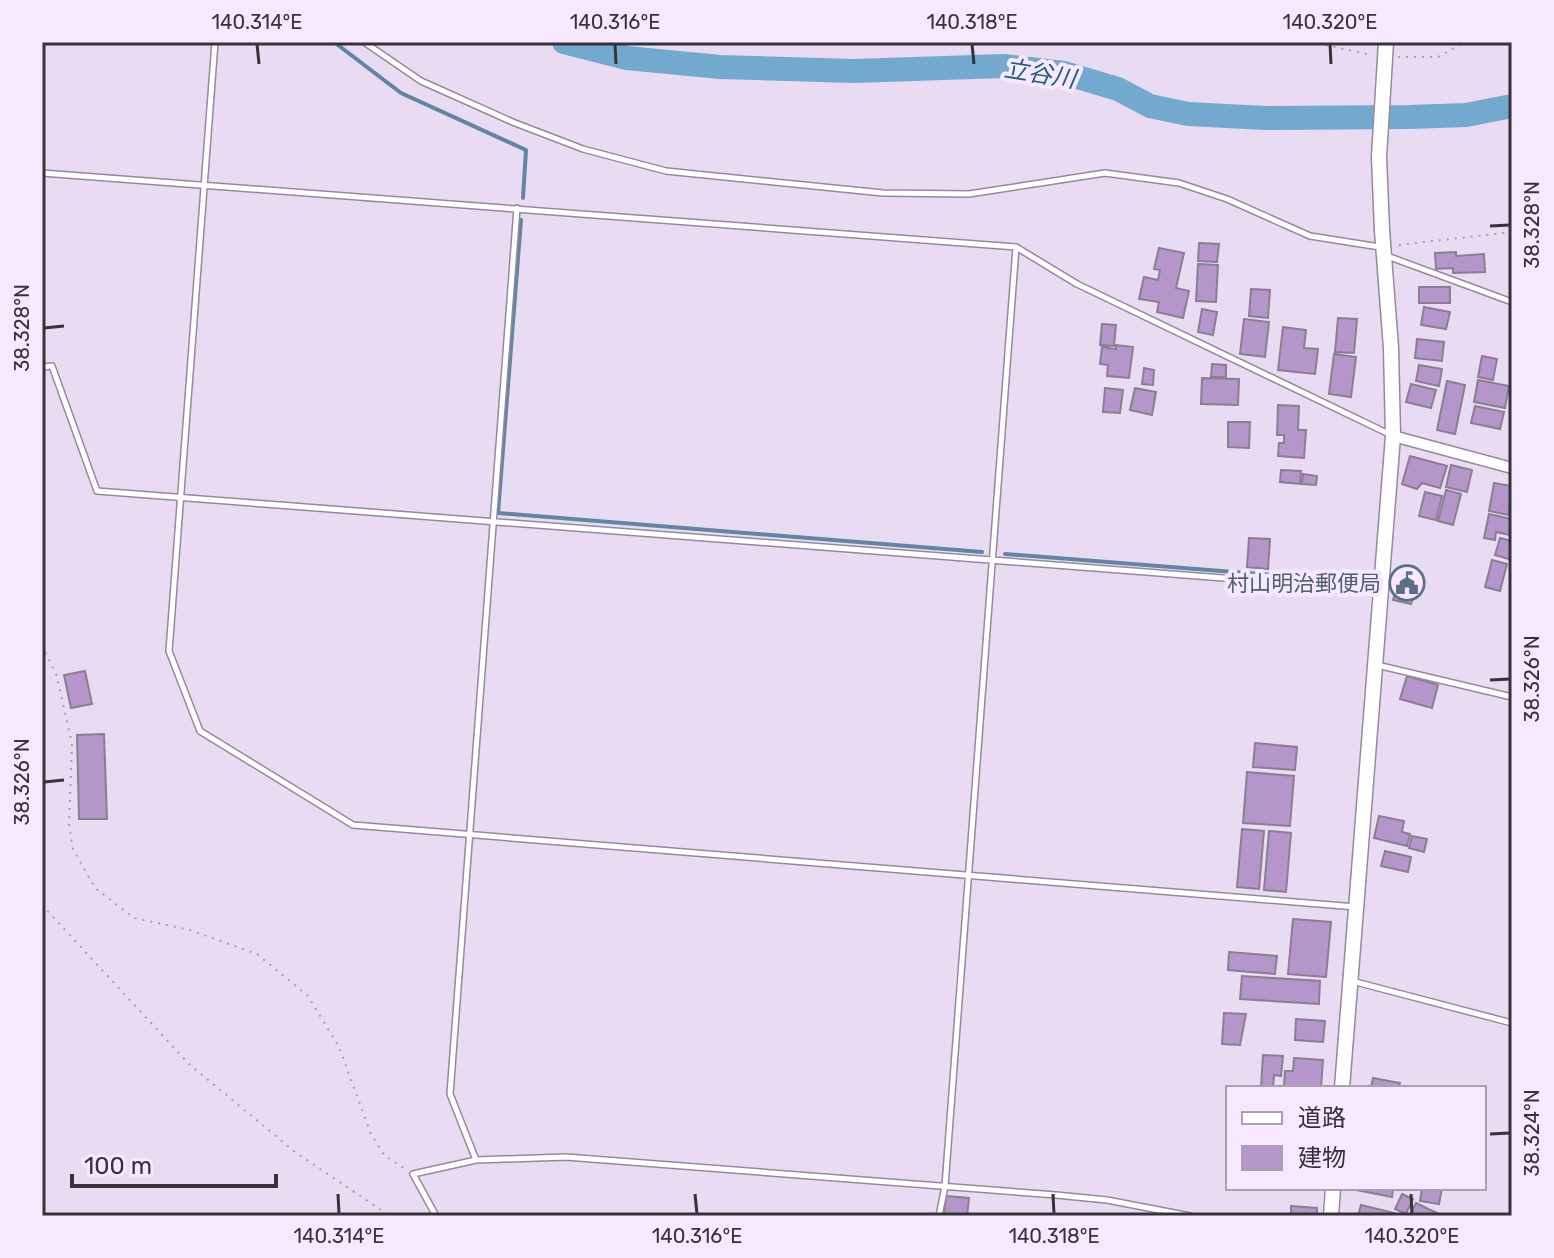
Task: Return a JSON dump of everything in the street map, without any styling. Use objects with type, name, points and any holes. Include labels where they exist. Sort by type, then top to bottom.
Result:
[{"type":"street","points":[[1342,1086],[1393,436],[1391,348],[1379,157],[1386,42]]},
{"type":"street","points":[[1393,436],[1512,468]]},
{"type":"street","points":[[1331,1216],[1333,1190]]},
{"type":"lane","points":[[215,42],[169,651],[200,731],[353,825],[1357,908]]},
{"type":"lane","points":[[364,42],[421,81],[515,123],[583,149],[666,171],[868,192],[969,194],[1105,173],[1179,183],[1227,199],[1310,236],[1383,251],[1512,302]]},
{"type":"lane","points":[[42,173],[1016,247],[1077,284],[1393,436]]},
{"type":"lane","points":[[476,1160],[450,1094],[517,208]]},
{"type":"lane","points":[[939,1216],[945,1186],[1016,247]]},
{"type":"lane","points":[[42,367],[52,366],[97,491],[1380,590]]},
{"type":"lane","points":[[1376,664],[1512,697]]},
{"type":"lane","points":[[1351,981],[1512,1023]]},
{"type":"lane","points":[[436,1216],[413,1174],[476,1160],[566,1157],[1107,1200],[1190,1216]]},
{"type":"path","points":[[1383,251],[1512,232]]},
{"type":"path","points":[[42,645],[56,674],[72,743],[69,824],[73,849],[95,888],[134,918],[190,930],[257,954],[308,996],[339,1047],[371,1134],[384,1155],[413,1174]]},
{"type":"path","points":[[42,905],[189,1064],[295,1152],[390,1216]]},
{"type":"building","points":[[1199,243],[1219,244],[1217,262],[1198,261]]},
{"type":"building","points":[[1159,248],[1184,253],[1176,288],[1189,291],[1183,318],[1157,312],[1159,302],[1139,299],[1144,277],[1158,280],[1160,270],[1154,269]]},
{"type":"building","points":[[1456,252],[1456,256],[1484,254],[1485,272],[1453,273],[1453,268],[1436,269],[1435,253]]},
{"type":"building","points":[[1198,264],[1218,265],[1216,302],[1196,301]]},
{"type":"building","points":[[1419,287],[1450,287],[1450,303],[1419,303]]},
{"type":"building","points":[[1251,289],[1270,290],[1268,318],[1249,316]]},
{"type":"building","points":[[1424,307],[1450,312],[1446,329],[1421,325]]},
{"type":"building","points":[[1202,309],[1217,312],[1213,335],[1198,332]]},
{"type":"building","points":[[1338,318],[1357,319],[1354,353],[1335,352]]},
{"type":"building","points":[[1244,319],[1269,322],[1265,357],[1240,354]]},
{"type":"building","points":[[1102,324],[1116,325],[1114,346],[1100,345]]},
{"type":"building","points":[[1283,327],[1306,330],[1304,348],[1318,349],[1315,374],[1278,370]]},
{"type":"building","points":[[1417,339],[1444,342],[1442,361],[1415,358]]},
{"type":"building","points":[[1116,345],[1133,347],[1129,378],[1107,376],[1108,365],[1100,364],[1102,347],[1116,349]]},
{"type":"building","points":[[1334,354],[1356,357],[1351,397],[1329,394]]},
{"type":"building","points":[[1482,356],[1497,359],[1493,380],[1478,377]]},
{"type":"building","points":[[1212,364],[1226,365],[1226,377],[1211,377]]},
{"type":"building","points":[[1419,365],[1442,369],[1439,386],[1416,381]]},
{"type":"building","points":[[1144,368],[1154,370],[1153,385],[1142,384]]},
{"type":"building","points":[[1202,378],[1239,379],[1238,405],[1201,404]]},
{"type":"building","points":[[1478,380],[1509,386],[1505,408],[1474,402]]},
{"type":"building","points":[[1447,381],[1465,385],[1455,434],[1437,430]]},
{"type":"building","points":[[1411,384],[1436,390],[1431,408],[1406,402]]},
{"type":"building","points":[[1105,388],[1123,390],[1120,413],[1103,412]]},
{"type":"building","points":[[1135,388],[1156,392],[1152,415],[1130,410]]},
{"type":"building","points":[[1278,405],[1299,406],[1298,430],[1306,430],[1304,458],[1278,456],[1279,443],[1284,443],[1284,435],[1277,435]]},
{"type":"building","points":[[1475,406],[1504,412],[1500,429],[1471,423]]},
{"type":"building","points":[[1228,422],[1250,422],[1249,448],[1228,447]]},
{"type":"building","points":[[1410,456],[1447,466],[1440,488],[1422,483],[1417,489],[1402,484]]},
{"type":"building","points":[[1451,465],[1472,470],[1467,492],[1446,487]]},
{"type":"building","points":[[1281,470],[1301,471],[1300,484],[1280,482]]},
{"type":"building","points":[[1303,474],[1317,476],[1316,485],[1302,484]]},
{"type":"building","points":[[1494,483],[1512,486],[1509,515],[1489,511]]},
{"type":"building","points":[[1446,490],[1461,494],[1453,525],[1438,521]]},
{"type":"building","points":[[1425,492],[1442,496],[1436,520],[1419,516]]},
{"type":"building","points":[[1489,514],[1512,519],[1510,535],[1496,532],[1495,540],[1484,538]]},
{"type":"building","points":[[1249,538],[1270,539],[1268,569],[1247,567]]},
{"type":"building","points":[[1500,538],[1512,541],[1512,560],[1495,555]]},
{"type":"building","points":[[1492,560],[1507,564],[1500,591],[1485,587]]},
{"type":"building","points":[[1401,572],[1419,577],[1411,604],[1393,600]]},
{"type":"building","points":[[85,671],[92,704],[71,708],[64,675]]},
{"type":"building","points":[[1407,676],[1438,685],[1432,708],[1400,699]]},
{"type":"building","points":[[104,734],[107,819],[79,819],[77,735]]},
{"type":"building","points":[[1255,743],[1297,747],[1295,770],[1253,767]]},
{"type":"building","points":[[1247,772],[1294,776],[1290,826],[1243,823]]},
{"type":"building","points":[[1379,816],[1404,821],[1402,832],[1410,834],[1407,846],[1374,838]]},
{"type":"building","points":[[1242,829],[1264,831],[1259,889],[1237,887]]},
{"type":"building","points":[[1269,831],[1291,833],[1286,892],[1264,890]]},
{"type":"building","points":[[1412,836],[1427,839],[1424,852],[1409,848]]},
{"type":"building","points":[[1385,851],[1411,857],[1408,872],[1381,866]]},
{"type":"building","points":[[1293,919],[1331,922],[1326,977],[1288,974]]},
{"type":"building","points":[[1229,952],[1277,956],[1275,974],[1228,970]]},
{"type":"building","points":[[1242,976],[1320,981],[1319,1004],[1240,999]]},
{"type":"building","points":[[1224,1013],[1246,1014],[1240,1045],[1222,1044]]},
{"type":"building","points":[[1296,1019],[1325,1021],[1323,1042],[1295,1040]]},
{"type":"building","points":[[1263,1055],[1283,1056],[1281,1076],[1274,1075],[1273,1086],[1261,1086]]},
{"type":"building","points":[[1294,1058],[1323,1060],[1321,1086],[1284,1086],[1285,1071],[1293,1071]]},
{"type":"building","points":[[1373,1078],[1400,1083],[1399,1086],[1371,1086]]},
{"type":"building","points":[[1356,1190],[1393,1190],[1392,1197]]},
{"type":"building","points":[[1422,1190],[1442,1190],[1439,1204],[1420,1201]]},
{"type":"building","points":[[1402,1194],[1413,1199],[1406,1214],[1395,1209]]},
{"type":"building","points":[[946,1196],[969,1198],[967,1216],[944,1216]]},
{"type":"building","points":[[1416,1203],[1443,1216],[1409,1216]]},
{"type":"building","points":[[1361,1205],[1394,1213],[1393,1216],[1358,1216]]},
{"type":"building","points":[[1291,1206],[1317,1208],[1317,1216],[1291,1216]]},
{"type":"waterway","points":[[334,42],[401,93],[526,150],[523,198]]},
{"type":"waterway","name":"立谷川","points":[[564,42],[627,58],[720,67],[854,71],[1004,66],[1064,73],[1118,89],[1150,106],[1188,114],[1265,118],[1410,117],[1466,115],[1512,106]]},
{"type":"waterway","points":[[521,220],[498,513],[982,552]]},
{"type":"waterway","points":[[1005,554],[1363,582]]},
{"type":"place","name":"村山明治郵便局","points":[[1407,583]]}]
